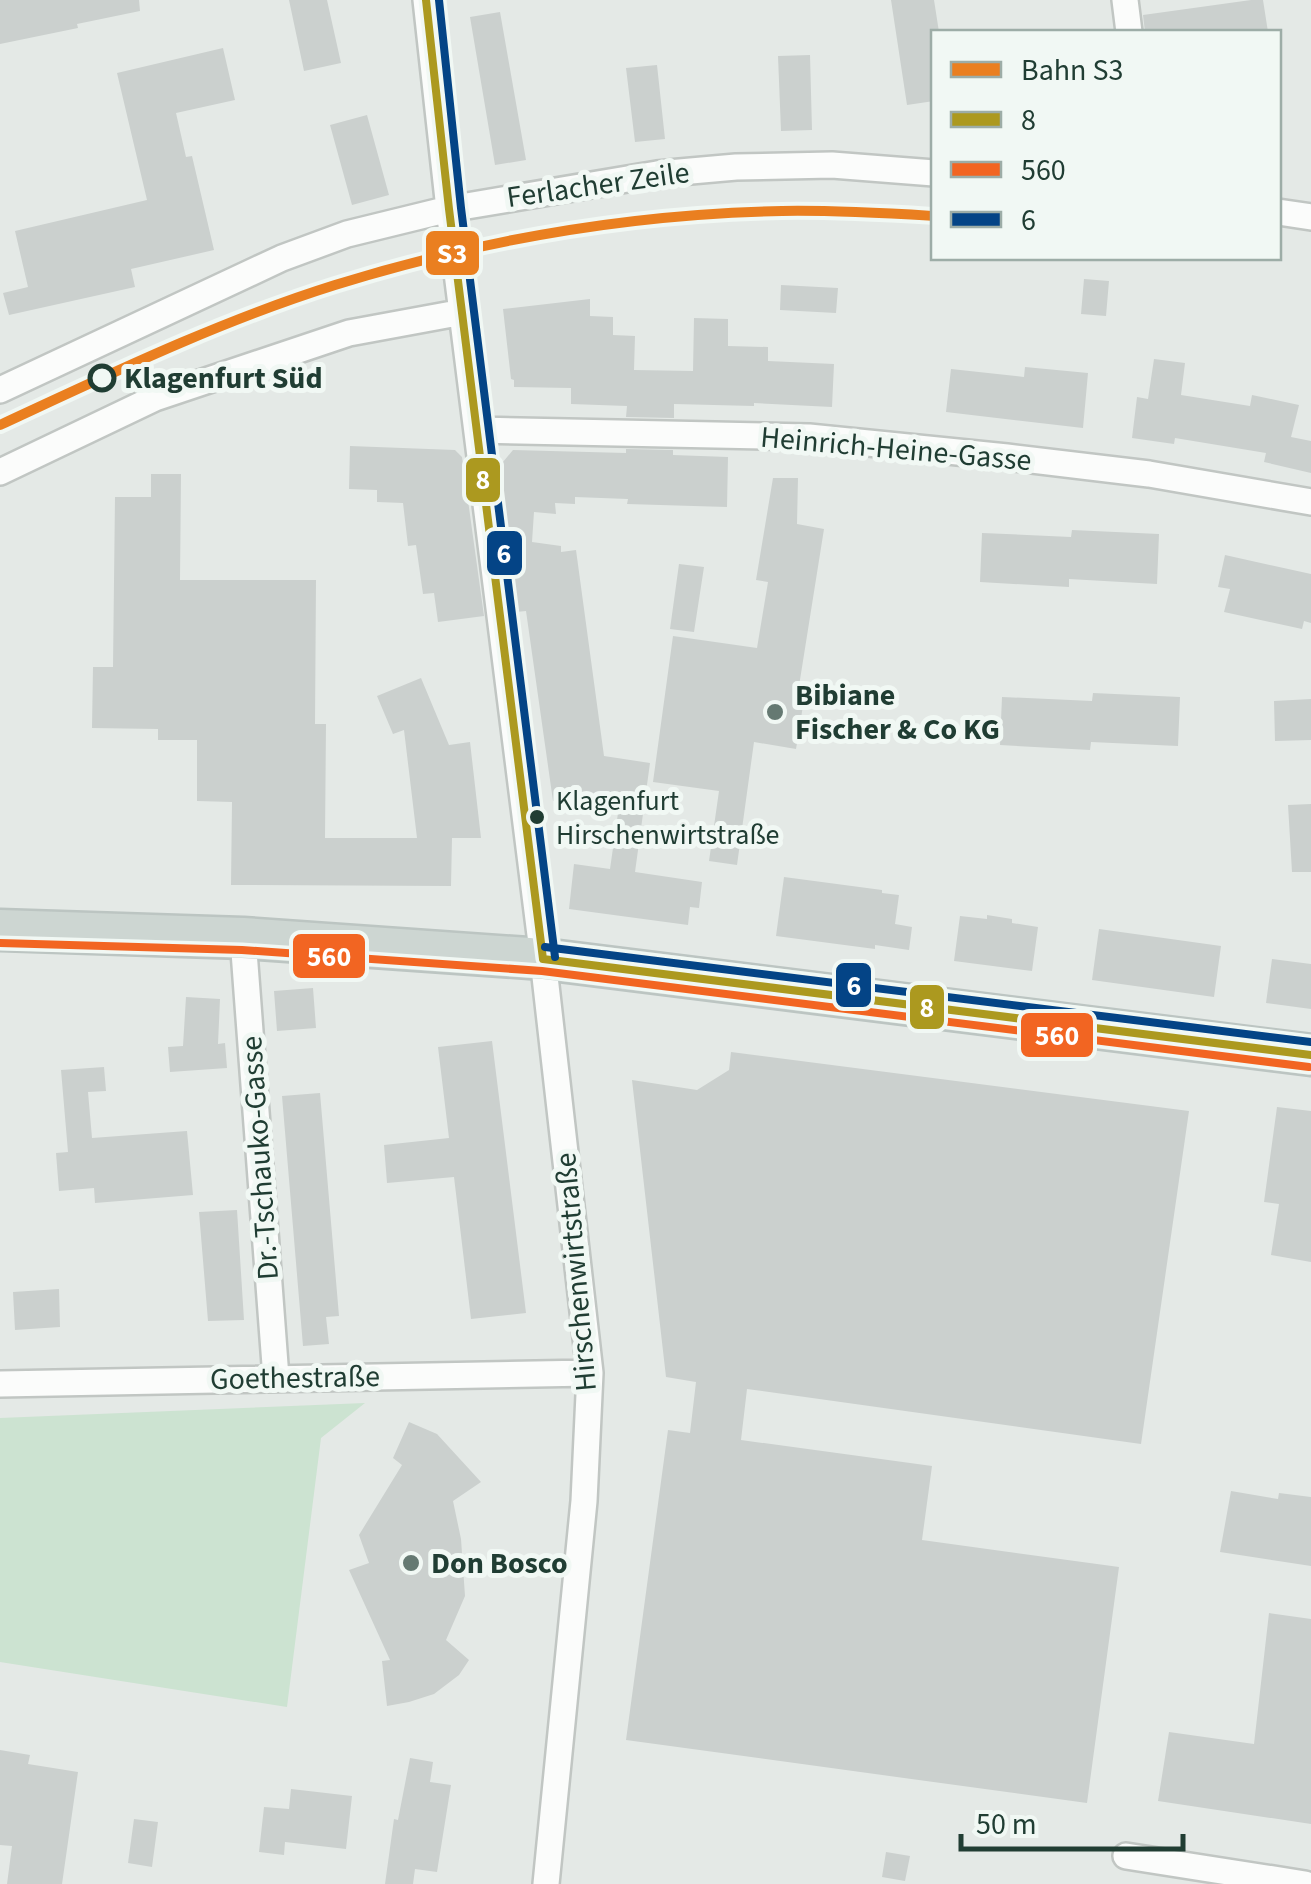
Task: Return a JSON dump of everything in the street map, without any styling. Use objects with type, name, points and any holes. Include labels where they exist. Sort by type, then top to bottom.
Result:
[{"type":"main road","points":[[0,930],[242,938],[543,959],[1311,1055]]},
{"type":"street","name":"Hirschenwirtstraße","points":[[426,0],[590,1373],[584,1501],[546,1884]]},
{"type":"street","points":[[1125,0],[1129,30]]},
{"type":"street","name":"Ferlacher Zeile","points":[[0,390],[304,248],[449,209],[656,174],[736,167],[832,164],[931,172]]},
{"type":"street","points":[[1281,212],[1311,217]]},
{"type":"street","points":[[0,472],[155,398],[349,333],[463,312]]},
{"type":"street","name":"Heinrich-Heine-Gasse","points":[[477,430],[808,437],[1149,474],[1311,502]]},
{"type":"street","name":"Dr.-Tschauko-Gasse","points":[[242,938],[276,1378]]},
{"type":"street","name":"Goethestraße","points":[[0,1384],[590,1373]]},
{"type":"street","points":[[1126,1856],[1305,1884]]},
{"type":"green space","points":[[365,1403],[321,1438],[287,1707],[0,1662],[0,1418]]},
{"type":"building","points":[[0,0],[139,0],[140,11],[0,44]]},
{"type":"building","points":[[289,0],[327,0],[341,63],[304,71]]},
{"type":"building","points":[[891,0],[934,0],[939,30],[931,30],[931,101],[907,105]]},
{"type":"building","points":[[1263,0],[1268,30],[1145,30],[1143,15]]},
{"type":"building","points":[[500,12],[526,160],[495,165],[470,17]]},
{"type":"building","points":[[223,48],[235,100],[176,113],[186,157],[192,156],[214,250],[131,269],[135,287],[9,315],[3,293],[28,287],[15,231],[147,200],[117,73]]},
{"type":"building","points":[[810,55],[812,130],[781,131],[778,56]]},
{"type":"building","points":[[657,65],[665,139],[635,142],[626,68]]},
{"type":"building","points":[[367,115],[389,195],[352,205],[330,125]]},
{"type":"building","points":[[1084,279],[1109,281],[1106,316],[1081,314]]},
{"type":"building","points":[[781,285],[838,288],[836,313],[780,310]]},
{"type":"building","points":[[590,299],[590,316],[613,317],[613,335],[635,336],[634,370],[693,371],[694,318],[728,319],[728,346],[768,347],[768,361],[834,364],[832,407],[674,404],[674,418],[626,417],[627,406],[571,404],[571,388],[514,387],[503,309]]},
{"type":"building","points":[[1154,359],[1185,363],[1181,395],[1250,406],[1252,395],[1299,405],[1291,437],[1311,441],[1311,473],[1264,462],[1266,453],[1175,438],[1174,444],[1132,438],[1137,397],[1148,399]]},
{"type":"building","points":[[1025,367],[1088,373],[1083,428],[946,412],[951,369],[1024,377]]},
{"type":"building","points":[[350,446],[455,450],[462,457],[484,616],[438,622],[434,593],[423,594],[416,545],[408,546],[403,503],[377,502],[377,490],[349,489]]},
{"type":"building","points":[[626,449],[728,457],[727,507],[627,504],[628,499],[575,497],[575,504],[555,503],[556,514],[534,512],[532,542],[561,546],[561,552],[576,550],[604,756],[650,763],[635,872],[702,882],[699,908],[690,907],[688,925],[569,909],[574,864],[610,869],[621,792],[553,801],[526,611],[516,612],[498,468],[513,450],[626,453]]},
{"type":"building","points":[[151,474],[181,474],[180,580],[316,580],[315,724],[326,724],[325,838],[417,838],[404,730],[393,734],[377,696],[421,678],[449,745],[470,742],[481,838],[452,838],[451,886],[231,885],[232,802],[197,801],[197,740],[158,740],[158,729],[92,728],[93,667],[113,667],[115,497],[151,497]]},
{"type":"building","points":[[773,478],[798,478],[797,524],[824,529],[799,686],[806,687],[796,749],[754,742],[737,865],[709,861],[719,791],[653,782],[673,636],[757,648],[768,582],[756,580]]},
{"type":"building","points":[[1072,530],[1159,534],[1157,584],[1069,579],[1069,587],[980,582],[982,533],[1071,537]]},
{"type":"building","points":[[1225,555],[1311,574],[1311,623],[1304,621],[1302,629],[1224,612],[1230,589],[1218,587]]},
{"type":"building","points":[[679,564],[704,567],[694,632],[670,629]]},
{"type":"building","points":[[1093,693],[1180,697],[1178,746],[1091,742],[1090,750],[1000,745],[1002,697],[1092,701]]},
{"type":"building","points":[[1311,699],[1311,740],[1275,741],[1274,701]]},
{"type":"building","points":[[1311,804],[1311,872],[1292,872],[1288,805]]},
{"type":"building","points":[[784,877],[899,895],[895,924],[912,927],[909,950],[776,936]]},
{"type":"building","points":[[987,915],[1038,927],[1032,971],[954,961],[960,916],[987,919]]},
{"type":"building","points":[[1099,929],[1221,946],[1214,997],[1092,980]]},
{"type":"building","points":[[1272,959],[1311,964],[1311,1009],[1266,1003]]},
{"type":"building","points":[[313,988],[316,1028],[277,1031],[274,991]]},
{"type":"building","points":[[186,997],[220,999],[218,1044],[225,1043],[227,1068],[170,1072],[168,1047],[183,1046]]},
{"type":"building","points":[[492,1041],[526,1313],[471,1319],[454,1177],[387,1183],[384,1145],[449,1138],[438,1047]]},
{"type":"building","points":[[731,1052],[1189,1111],[1141,1444],[747,1389],[741,1440],[932,1466],[922,1540],[1119,1567],[1087,1803],[626,1740],[668,1430],[690,1433],[696,1382],[666,1377],[632,1080],[697,1090],[729,1070]]},
{"type":"building","points":[[104,1067],[106,1091],[88,1092],[92,1138],[187,1131],[193,1195],[95,1203],[94,1188],[59,1191],[56,1153],[68,1152],[61,1070]]},
{"type":"building","points":[[320,1093],[339,1316],[326,1317],[329,1344],[303,1346],[282,1096]]},
{"type":"building","points":[[1277,1107],[1311,1111],[1311,1262],[1271,1255],[1279,1204],[1264,1202]]},
{"type":"building","points":[[237,1210],[244,1320],[208,1321],[199,1212]]},
{"type":"building","points":[[59,1289],[60,1327],[15,1330],[13,1292]]},
{"type":"building","name":"Don Bosco","points":[[409,1422],[437,1434],[481,1482],[453,1501],[461,1539],[465,1596],[446,1640],[469,1660],[459,1675],[434,1694],[387,1706],[382,1661],[390,1660],[349,1570],[369,1563],[359,1535],[402,1465],[393,1458]]},
{"type":"building","points":[[1231,1491],[1278,1499],[1279,1493],[1311,1497],[1311,1566],[1220,1552]]},
{"type":"building","points":[[1269,1613],[1311,1619],[1311,1824],[1158,1801],[1169,1732],[1254,1744]]},
{"type":"building","points":[[0,1750],[30,1755],[28,1764],[78,1772],[62,1884],[7,1884],[12,1846],[0,1845]]},
{"type":"building","points":[[410,1758],[433,1762],[430,1782],[451,1785],[437,1872],[415,1869],[413,1884],[385,1884],[394,1819],[398,1820]]},
{"type":"building","points":[[291,1789],[352,1796],[346,1849],[285,1842],[284,1855],[259,1852],[264,1807],[289,1809]]},
{"type":"building","points":[[134,1819],[158,1822],[152,1867],[128,1863]]},
{"type":"building","points":[[886,1852],[910,1856],[905,1881],[882,1877]]},
{"type":"rail line","name":"S3","points":[[0,425],[250,315],[335,285],[445,255],[556,232],[725,213],[801,211],[931,216]]},
{"type":"transit line","name":"8","points":[[426,0],[543,959]]},
{"type":"transit line","name":"6","points":[[439,0],[461,208],[555,957]]},
{"type":"transit line","name":"560","points":[[0,943],[242,950],[542,971],[1309,1067]]},
{"type":"transit line","name":"6","points":[[545,947],[1311,1042]]},
{"type":"transit line","name":"8","points":[[543,959],[1311,1055]]},
{"type":"place","name":"Klagenfurt Süd","points":[[102,378]]},
{"type":"place","name":"Bibiane Fischer & Co KG","points":[[775,712]]},
{"type":"place","name":"Klagenfurt Hirschenwirtstraße","points":[[537,817]]},
{"type":"place","name":"Don Bosco","points":[[411,1563]]}]
